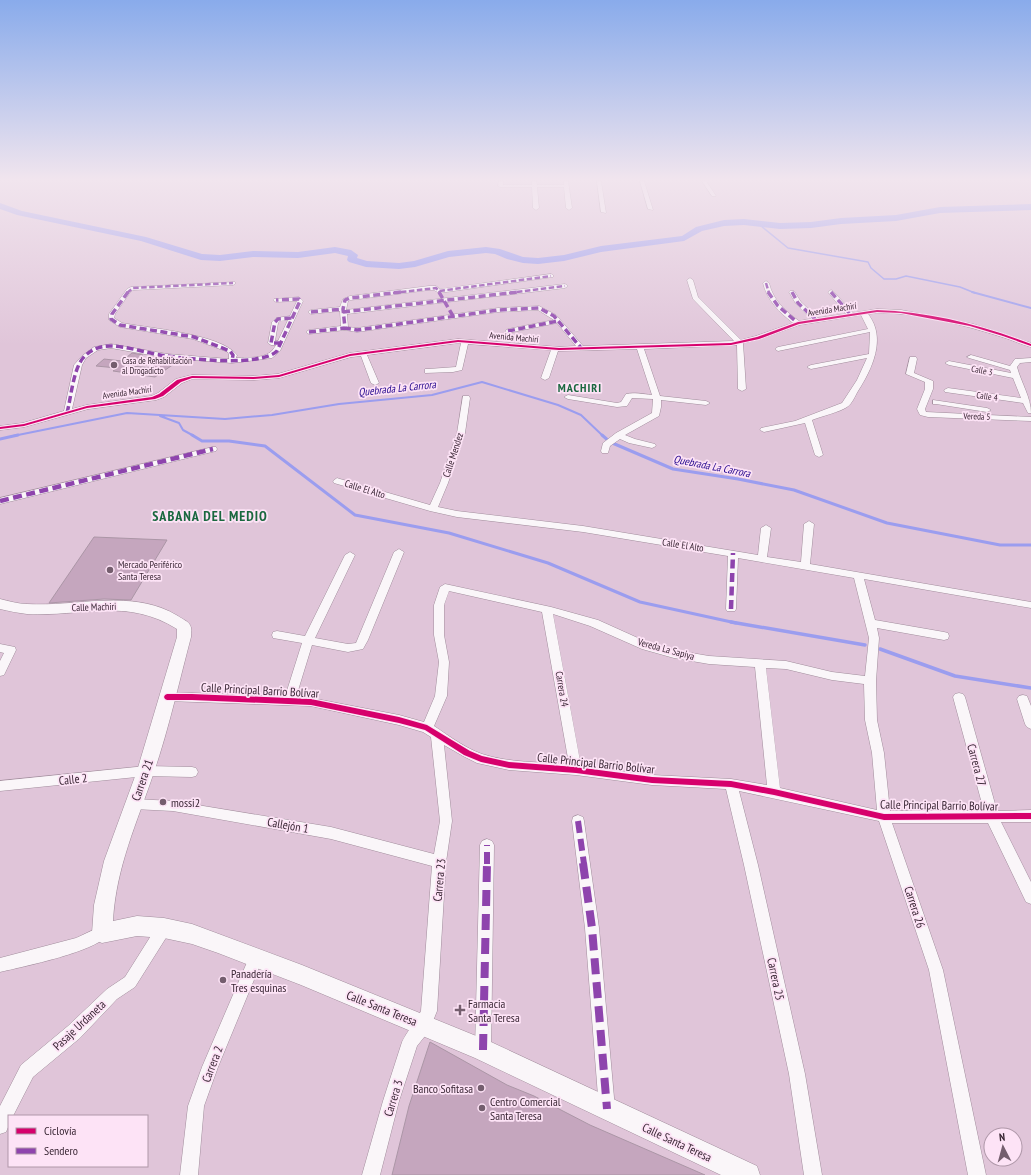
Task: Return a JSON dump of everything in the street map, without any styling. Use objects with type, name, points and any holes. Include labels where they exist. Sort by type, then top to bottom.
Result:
[{"type":"street","points":[[345,328],[343,310],[345,300],[364,295],[429,288],[436,288],[438,290],[551,276]]},
{"type":"street","points":[[690,280],[695,298],[740,343],[742,389]]},
{"type":"street","points":[[232,361],[233,355],[230,352],[204,340],[120,325],[111,319],[112,314],[129,290],[133,288],[233,283]]},
{"type":"street","points":[[766,283],[772,298],[787,315],[798,323]]},
{"type":"street","points":[[312,312],[445,301],[565,286]]},
{"type":"street","points":[[438,290],[453,316]]},
{"type":"street","points":[[792,292],[798,303],[816,320]]},
{"type":"street","points":[[831,292],[832,295],[851,315]]},
{"type":"street","points":[[67,413],[78,364],[87,354],[96,348],[111,346],[167,356],[232,361],[272,356],[277,351],[300,301],[299,299],[276,300]]},
{"type":"street","points":[[309,332],[345,328],[357,330],[453,316],[539,308],[554,316],[582,349]]},
{"type":"street","name":"Avenida Machirí","points":[[0,428],[24,425],[87,407],[153,398],[161,395],[179,381],[192,377],[254,378],[279,376],[337,358],[363,353],[465,341],[555,349],[740,343],[798,323],[877,311],[895,312],[956,322],[994,332],[1031,345]]},
{"type":"street","points":[[764,430],[797,423],[838,409],[845,405],[861,380],[872,355],[874,339],[868,319],[863,313]]},
{"type":"street","points":[[281,343],[271,343],[275,322],[278,319],[292,318]]},
{"type":"street","points":[[508,331],[558,321]]},
{"type":"street","points":[[778,349],[872,330]]},
{"type":"street","points":[[428,371],[453,370],[459,368],[465,341]]},
{"type":"street","points":[[640,347],[658,404],[656,414],[611,443],[632,441],[652,446]]},
{"type":"street","points":[[545,378],[555,349]]},
{"type":"street","points":[[363,353],[375,383]]},
{"type":"street","points":[[1017,356],[1031,354]]},
{"type":"street","points":[[811,367],[872,355]]},
{"type":"street","points":[[970,357],[1015,373]]},
{"type":"street","name":"Vereda 5","points":[[913,359],[910,374],[929,381],[929,389],[921,409],[923,413],[1031,418]]},
{"type":"street","points":[[1031,360],[1018,361],[1014,364],[1015,373],[1031,411]]},
{"type":"street","name":"Calle 3","points":[[949,363],[1015,373]]},
{"type":"street","name":"Calle 4","points":[[948,390],[1026,402]]},
{"type":"street","points":[[568,397],[617,405],[624,404],[629,396],[706,403]]},
{"type":"street","name":"Calle Mendez","points":[[432,509],[444,483],[461,433],[466,398]]},
{"type":"street","points":[[936,402],[987,410]]},
{"type":"street","points":[[960,406],[960,415]]},
{"type":"street","points":[[808,418],[819,455]]},
{"type":"street","points":[[0,501],[213,449]]},
{"type":"street","name":"Calle El Alto","points":[[337,480],[432,509],[456,514],[582,529],[858,574],[1031,605]]},
{"type":"street","points":[[805,566],[810,524]]},
{"type":"street","points":[[762,558],[766,528]]},
{"type":"street","points":[[277,635],[348,648],[359,646],[363,640],[399,552]]},
{"type":"street","points":[[731,609],[733,553]]},
{"type":"street","points":[[289,701],[308,641],[350,555]]},
{"type":"street","points":[[858,574],[870,623],[944,636]]},
{"type":"street","name":"Vereda La Sapiya","points":[[445,587],[548,609],[594,623],[646,646],[674,654],[709,660],[786,665],[832,676],[870,681]]},
{"type":"street","name":"Carrera 23","points":[[424,1025],[429,1011],[439,862],[446,820],[432,731],[441,696],[444,662],[439,635],[439,605],[445,587]]},
{"type":"street","name":"Calle Machiri","points":[[0,604],[26,609],[126,606],[158,612],[175,620],[184,627]]},
{"type":"street","name":"Carrera 24","points":[[548,609],[576,770]]},
{"type":"street","name":"Carrera 26","points":[[870,623],[874,638],[870,681],[871,720],[878,753],[884,817],[936,970],[977,1175]]},
{"type":"street","name":"Carrera 21","points":[[102,933],[104,905],[113,861],[146,771],[184,637],[184,627]]},
{"type":"street","points":[[0,648],[11,650],[0,672]]},
{"type":"street","points":[[760,663],[774,792]]},
{"type":"street","name":"Calle Principal Barrio Bolívar","points":[[167,697],[311,702],[399,720],[432,731],[481,759],[509,766],[576,770],[652,780],[731,784],[774,792],[884,817],[992,818],[1031,816]]},
{"type":"street","name":"Carrera 27","points":[[959,697],[992,818],[1031,897]]},
{"type":"street","points":[[1023,699],[1031,724]]},
{"type":"street","name":"Calle 2","points":[[0,786],[146,771],[192,772]]},
{"type":"street","name":"Carrera 25","points":[[731,784],[751,865],[798,1074],[812,1175]]},
{"type":"street","name":"Callejón 1","points":[[134,804],[173,806],[331,833],[439,862]]},
{"type":"street","points":[[578,821],[592,928],[607,1109]]},
{"type":"street","points":[[483,1050],[488,845]]},
{"type":"street","name":"Calle Santa Teresa","points":[[0,965],[78,945],[102,933],[137,926],[164,928],[192,934],[302,974],[483,1050],[748,1175]]},
{"type":"street","name":"Pasaje Urdaneta","points":[[0,1126],[12,1098],[27,1071],[74,1032],[112,994],[130,982],[164,928]]},
{"type":"street","name":"Carrera 2","points":[[190,1175],[196,1106],[210,1067],[256,958]]},
{"type":"street","name":"Carrera 3","points":[[371,1175],[391,1101],[410,1042],[424,1025]]},
{"type":"building","name":"Casa de Rehabilitación al Drogadicto","points":[[132,353],[143,355],[131,366],[151,368],[159,362],[174,364],[155,377],[113,371],[117,368],[96,366],[104,359],[122,361]]},
{"type":"building","name":"Mercado Periférico Santa Teresa","points":[[94,537],[167,540],[131,600],[104,599],[49,603]]},
{"type":"building","name":"Centro Comercial Santa Teresa","points":[[430,1042],[507,1085],[534,1096],[590,1125],[705,1175],[392,1175],[409,1106]]},
{"type":"waterway","points":[[128,236],[201,257],[220,258],[253,254],[298,255],[335,250],[348,252],[353,255],[352,260],[366,264],[399,266],[415,264],[448,254],[486,250],[497,251],[510,257],[523,260],[538,261],[564,258],[601,249],[684,238],[688,236]]},
{"type":"waterway","points":[[773,236],[788,248],[868,262],[871,268],[884,279],[896,279],[906,276],[960,287],[974,292]]},
{"type":"waterway","points":[[974,292],[1031,308]]},
{"type":"waterway","name":"Quebrada La Carrora","points":[[13,436],[127,413],[225,419],[272,415],[339,404],[432,395],[482,382],[558,405],[581,415],[603,436]]},
{"type":"waterway","points":[[160,416],[179,423],[183,430],[194,436]]},
{"type":"waterway","name":"Quebrada La Carrora","points":[[0,439],[18,435]]},
{"type":"waterway","points":[[192,435],[202,441],[229,441],[265,446],[355,515],[449,533],[548,563],[640,602],[733,622]]},
{"type":"waterway","name":"Quebrada La Carrora","points":[[602,435],[610,442],[673,469],[738,479],[794,490],[887,523],[1000,545],[1031,545]]},
{"type":"waterway","points":[[733,622],[865,645]]},
{"type":"waterway","points":[[880,649],[955,676],[1031,688]]},
{"type":"marked path","points":[[551,276],[439,291],[436,288],[429,288],[350,298],[345,300],[343,309],[345,328],[357,330],[498,310],[539,308],[554,316],[582,349]]},
{"type":"marked path","points":[[232,361],[233,355],[230,351],[194,337],[120,325],[111,319],[112,314],[129,290],[133,288],[233,283]]},
{"type":"marked path","points":[[766,283],[767,289],[774,301],[783,311],[798,323]]},
{"type":"marked path","points":[[343,312],[565,286]]},
{"type":"marked path","points":[[439,291],[453,316]]},
{"type":"marked path","points":[[792,292],[798,303],[816,320]]},
{"type":"marked path","points":[[831,292],[851,315]]},
{"type":"marked path","points":[[67,413],[78,365],[84,357],[96,348],[111,346],[167,356],[232,361],[272,356],[277,351],[300,301],[299,299],[276,300]]},
{"type":"marked path","points":[[311,312],[343,309]]},
{"type":"marked path","points":[[281,343],[271,343],[275,322],[278,319],[293,318]]},
{"type":"marked path","points":[[508,331],[558,321]]},
{"type":"marked path","points":[[309,332],[345,328]]},
{"type":"marked path","points":[[0,501],[213,449]]},
{"type":"marked path","points":[[731,609],[733,553]]},
{"type":"marked path","points":[[578,821],[592,928],[607,1109]]},
{"type":"marked path","points":[[483,1050],[487,845]]},
{"type":"cycle path","points":[[0,428],[24,425],[87,407],[153,398],[161,395],[179,381],[192,377],[254,378],[279,376],[350,355],[458,341],[559,349],[731,344],[758,338],[798,323],[877,311],[901,312],[971,325],[1031,345]]},
{"type":"cycle path","points":[[167,697],[311,702],[399,720],[427,728],[467,753],[481,759],[509,765],[576,770],[652,780],[731,784],[774,792],[884,817],[1031,816]]},
{"type":"place","name":"Casa de Rehabilitación al Drogadicto","points":[[114,365]]},
{"type":"place","name":"Mercado Periférico Santa Teresa","points":[[110,570]]},
{"type":"place","name":"mossi2","points":[[163,802]]},
{"type":"place","name":"Panadería Tres esquinas","points":[[223,980]]},
{"type":"place","name":"Farmacia Santa Teresa","points":[[460,1010]]},
{"type":"place","name":"Banco Sofitasa","points":[[481,1088]]},
{"type":"place","name":"Centro Comercial Santa Teresa","points":[[482,1108]]},
{"type":"district","name":"MACHIRI","points":[[580,387]]},
{"type":"district","name":"SABANA DEL MEDIO","points":[[210,516]]}]
